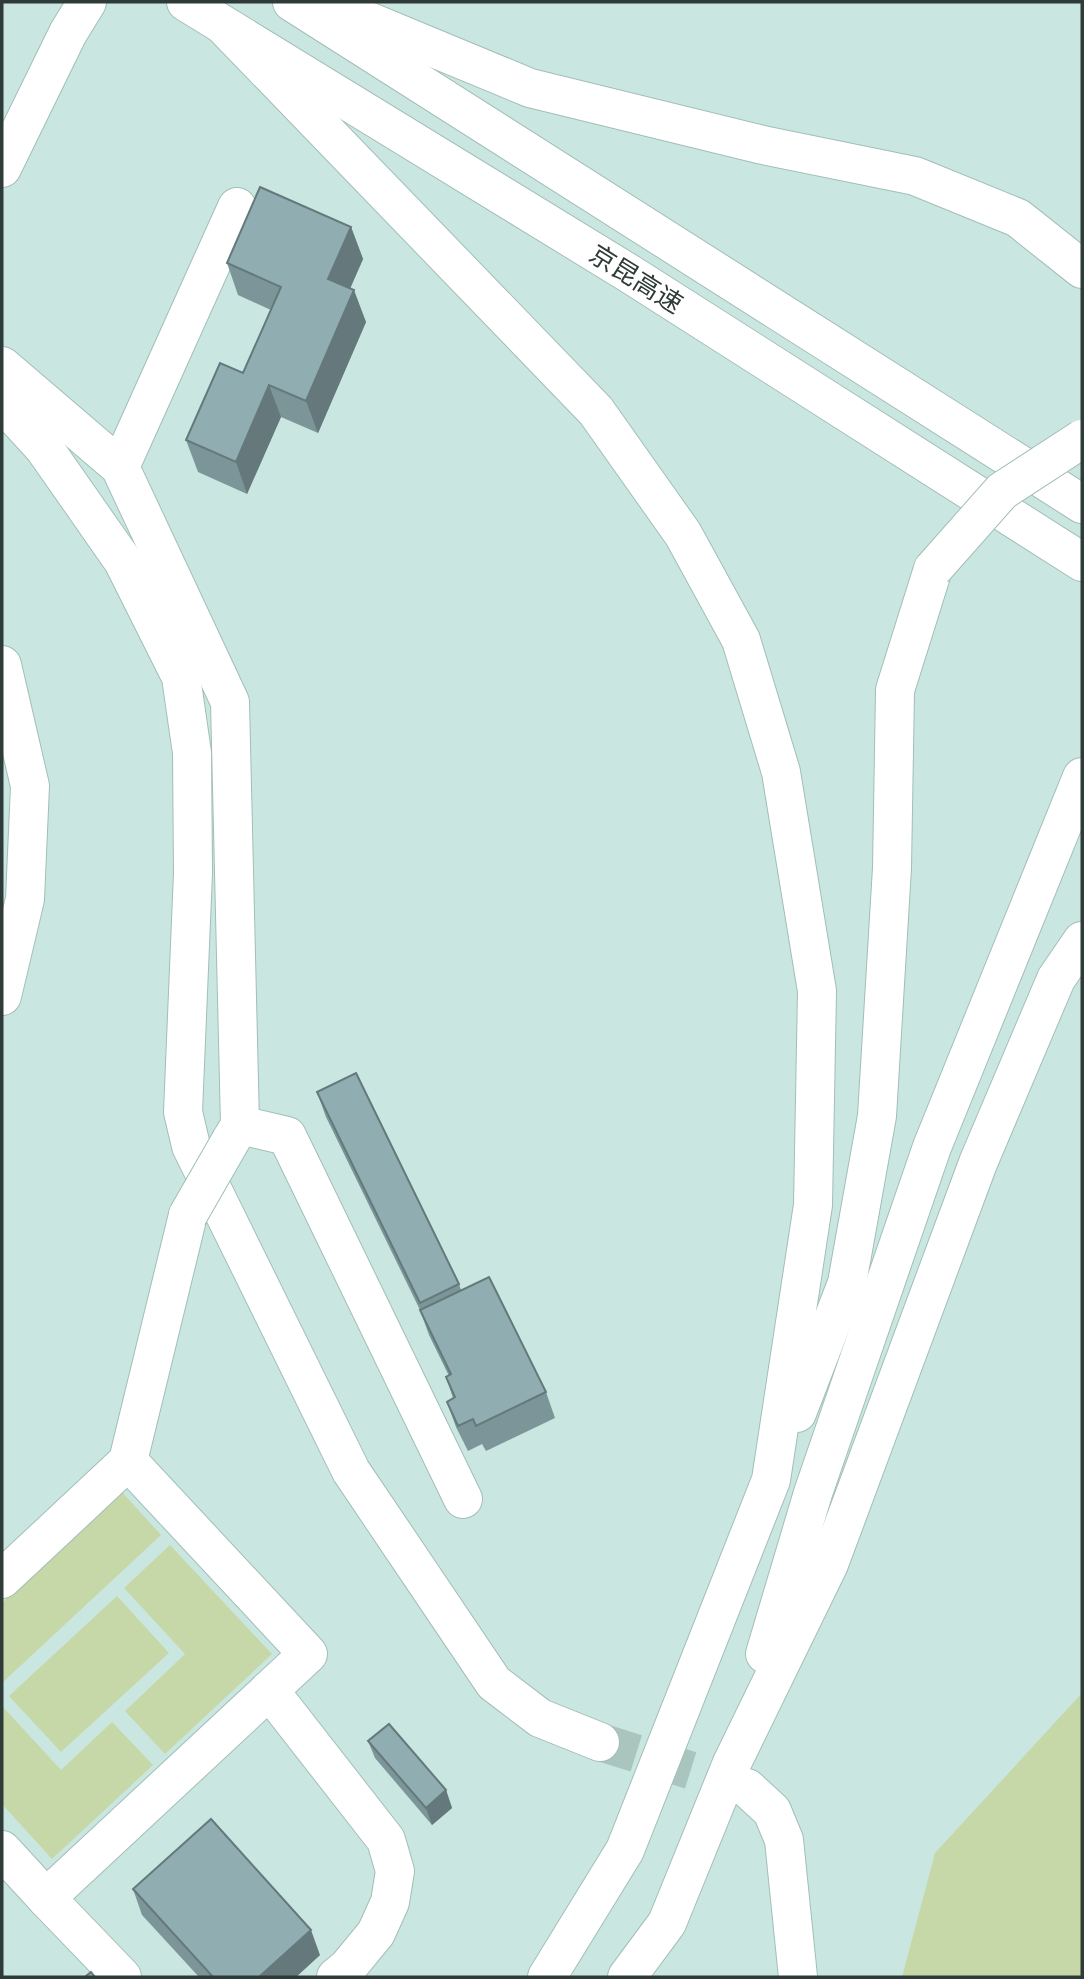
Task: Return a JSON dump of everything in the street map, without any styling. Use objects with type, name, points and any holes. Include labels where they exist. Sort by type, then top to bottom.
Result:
[{"type":"main road","points":[[2,168],[68,33],[87,2]]},
{"type":"main road","name":"京昆高速","points":[[186,2],[630,274],[1080,561]]},
{"type":"main road","name":"京昆高速","points":[[292,2],[1082,504]]},
{"type":"main road","points":[[323,2],[530,88],[763,145],[915,176],[1018,218],[1082,269]]},
{"type":"main road","points":[[225,27],[596,411],[683,534],[741,640],[781,772],[817,991],[813,1205],[771,1480]]},
{"type":"main road","points":[[120,467],[237,207]]},
{"type":"main road","points":[[2,366],[120,467],[230,702],[236,1132],[188,1215],[128,1461],[2,1579]]},
{"type":"main road","points":[[2,402],[44,448],[123,561],[181,677],[192,753],[194,873],[183,1112],[191,1146],[351,1471],[494,1683],[540,1718],[600,1742]]},
{"type":"main road","points":[[547,1977],[625,1850],[847,1283],[875,1129],[892,868],[895,690],[933,569],[1002,491],[1082,439]]},
{"type":"main road","points":[[2,665],[30,786],[25,899],[2,996]]},
{"type":"main road","points":[[740,1776],[813,1493],[932,1147],[1082,777]]},
{"type":"main road","points":[[627,1977],[667,1923],[740,1776],[829,1564],[978,1163],[1056,979],[1082,941]]},
{"type":"main road","points":[[236,1132],[288,1136],[463,1499]]},
{"type":"main road","points":[[47,1898],[307,1654],[128,1461]]},
{"type":"main road","points":[[269,1690],[386,1840],[395,1871],[390,1902],[376,1933],[348,1967],[335,1977]]},
{"type":"main road","points":[[740,1776],[772,1811],[784,1840],[798,1977]]},
{"type":"main road","points":[[2,1850],[122,1977]]},
{"type":"green space","points":[[121,1491],[161,1535],[2,1683],[2,1603]]},
{"type":"green space","points":[[170,1545],[272,1654],[165,1754],[125,1711],[185,1654],[124,1588]]},
{"type":"green space","points":[[117,1596],[169,1653],[61,1752],[9,1696]]},
{"type":"green space","points":[[1082,1693],[1082,1977],[902,1977],[935,1853]]},
{"type":"green space","points":[[2,1706],[61,1770],[112,1722],[153,1765],[52,1859],[2,1804]]},
{"type":"building","points":[[260,187],[351,227],[328,279],[354,290],[306,401],[269,385],[236,462],[186,440],[220,363],[243,373],[281,287],[227,263]]},
{"type":"building","points":[[356,1073],[459,1284],[420,1303],[317,1092]]},
{"type":"building","points":[[489,1277],[546,1392],[476,1426],[473,1419],[458,1426],[447,1402],[455,1397],[446,1377],[451,1374],[420,1310]]},
{"type":"building","points":[[389,1724],[446,1790],[426,1808],[368,1741]]},
{"type":"building","points":[[211,1819],[311,1930],[259,1977],[213,1977],[133,1889]]},
{"type":"tunnel","points":[[600,1742],[747,1788]]}]
